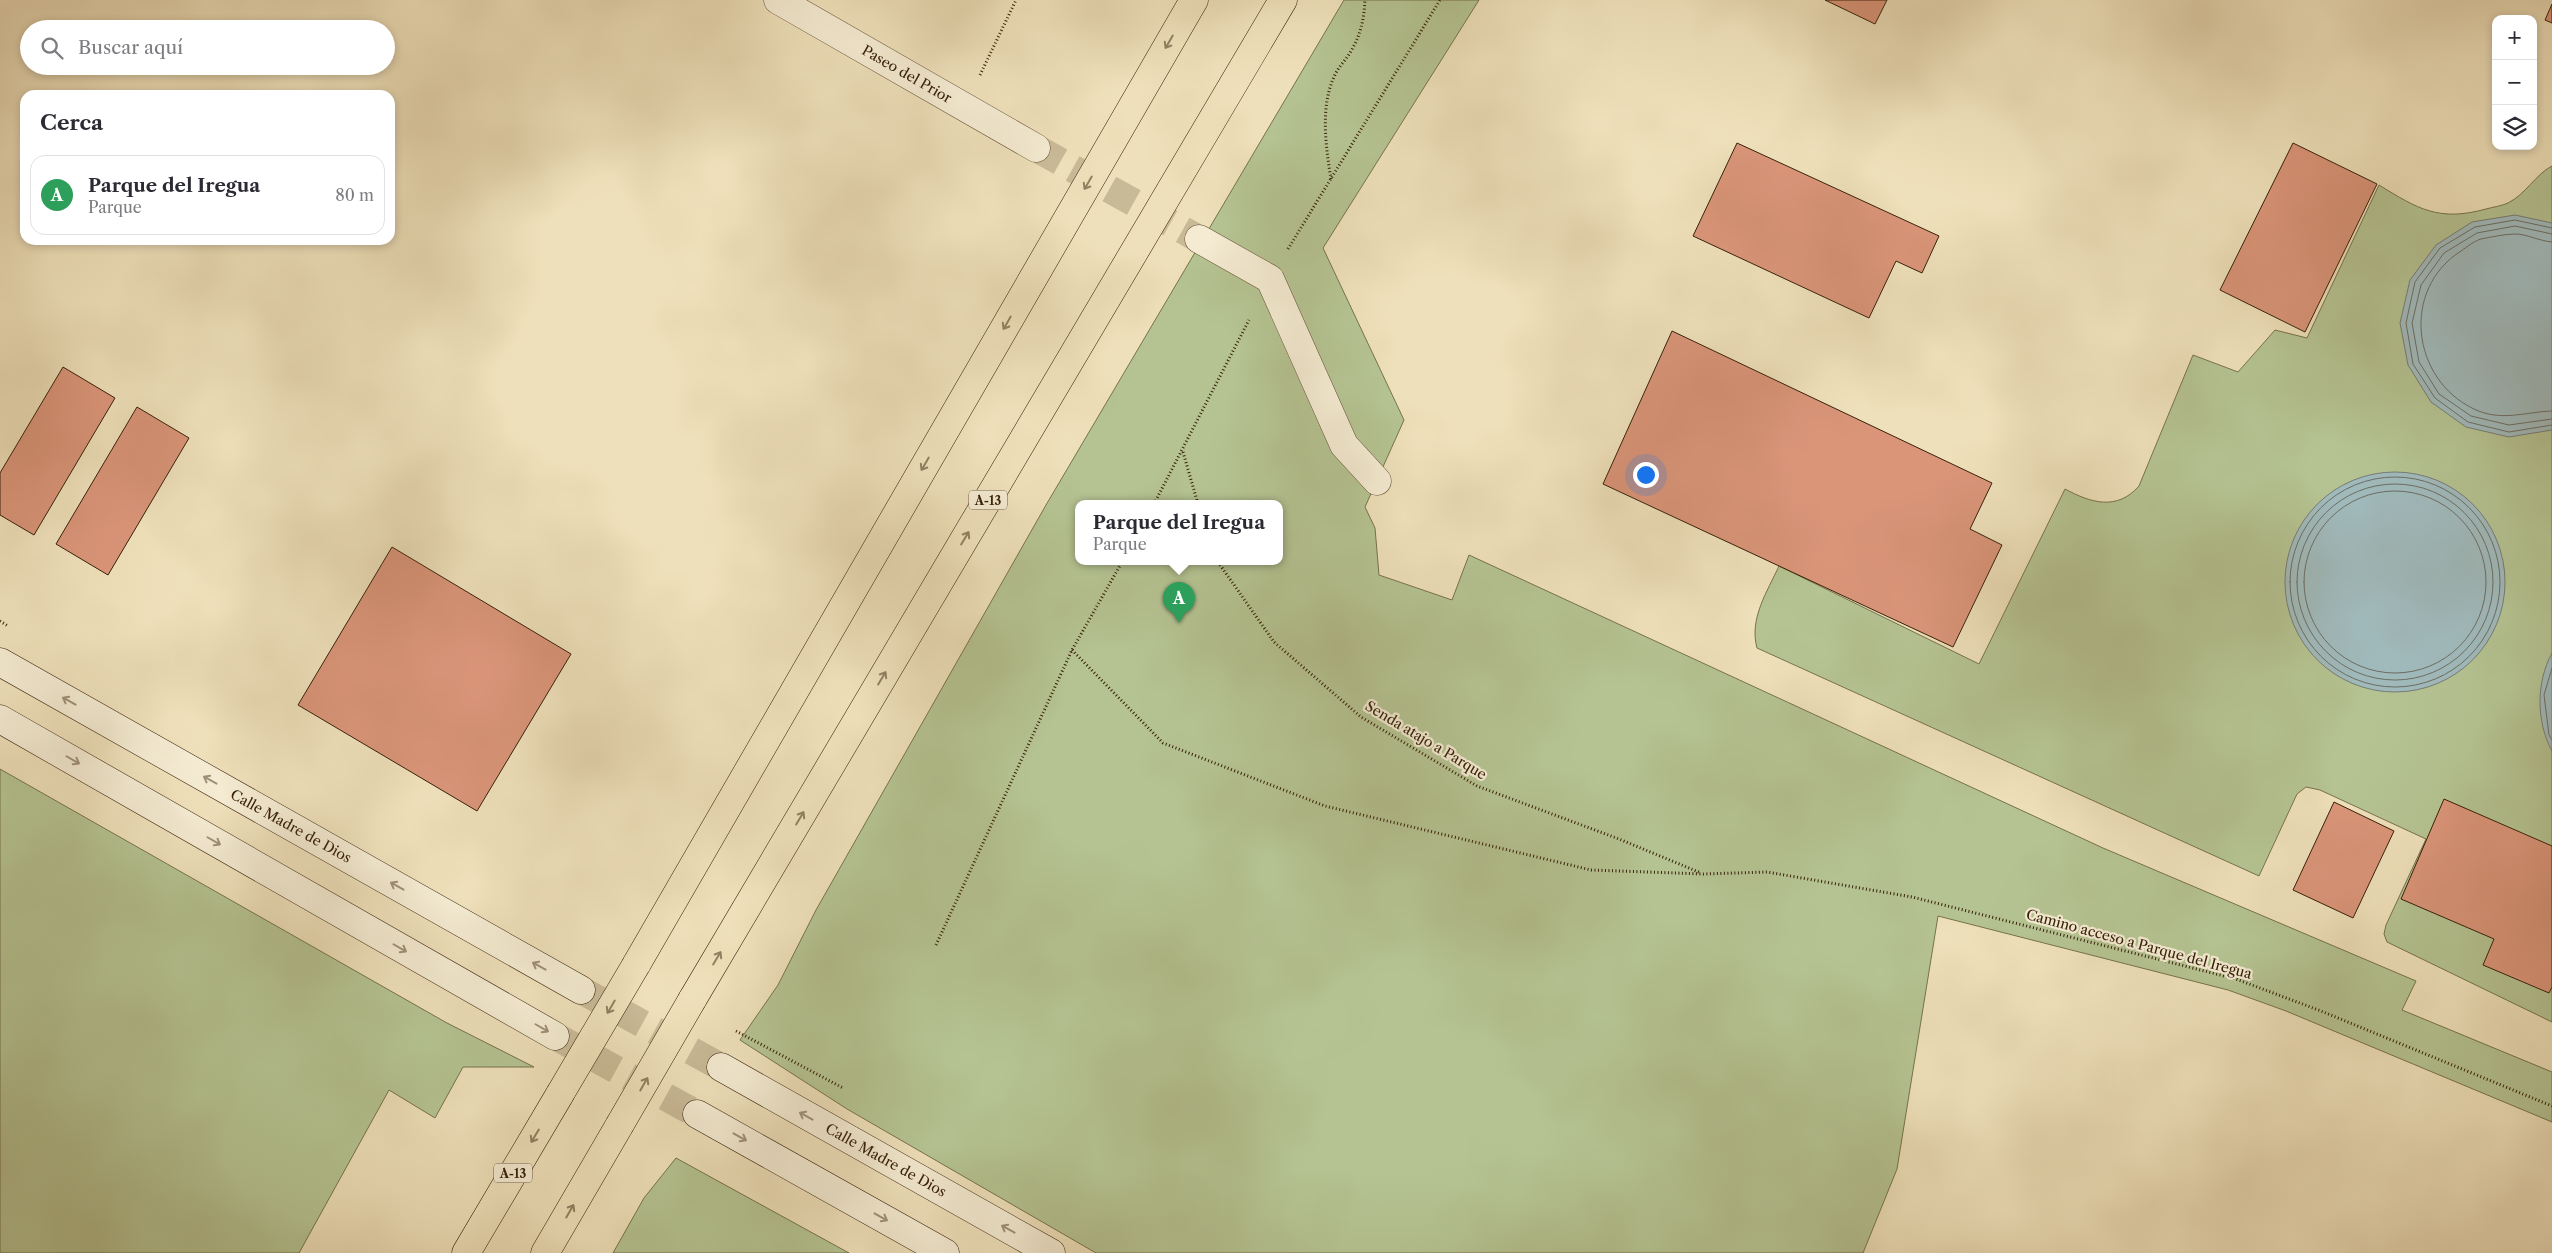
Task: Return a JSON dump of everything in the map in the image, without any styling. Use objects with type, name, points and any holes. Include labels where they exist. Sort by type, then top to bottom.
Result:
[{"type":"highway","name":"A-13","points":[[466,1253],[636,964],[1194,0]]},
{"type":"highway","name":"A-13","points":[[546,1253],[692,1000],[1283,0]]},
{"type":"main road","name":"Paseo del Prior","points":[[778,0],[1036,148]]},
{"type":"main road","points":[[1199,239],[1270,279],[1344,445],[1377,481]]},
{"type":"main road","name":"Calle Madre de Dios","points":[[0,662],[582,990]]},
{"type":"main road","points":[[0,719],[555,1036]]},
{"type":"main road","name":"Calle Madre de Dios","points":[[721,1067],[1051,1253]]},
{"type":"main road","points":[[697,1114],[945,1253]]},
{"type":"path","points":[[976,82],[1016,0]]},
{"type":"path","points":[[1331,179],[1326,150],[1328,99],[1334,76],[1351,51],[1364,24],[1365,0]]},
{"type":"path","points":[[1156,500],[1183,452],[1270,279],[1440,0]]},
{"type":"path","points":[[1183,452],[1197,500]]},
{"type":"path","points":[[936,945],[1072,650],[1120,565]]},
{"type":"path","name":"Senda atajo a Parque","points":[[1220,565],[1274,642],[1361,717],[1478,786],[1619,838],[1703,874]]},
{"type":"path","name":"Camino acceso a Parque del Iregua","points":[[1072,650],[1163,743],[1325,806],[1592,870],[1703,874],[1767,872],[1912,897],[2236,979],[2321,1011],[2552,1106]]},
{"type":"path","points":[[736,1031],[843,1088]]},
{"type":"green space","points":[[1344,0],[1479,0],[1323,248],[1404,420],[1365,507],[1375,528],[1379,575],[1452,600],[1469,555],[2103,848],[2416,981],[2402,1010],[2552,1072],[2552,1122],[2286,1011],[2228,990],[1938,916],[1897,1169],[1863,1253],[1096,1253],[847,1109],[740,1040],[778,985],[816,910],[1046,505]]},
{"type":"green space","points":[[2552,166],[2552,1022],[2387,942],[2384,934],[2386,925],[2426,839],[2320,790],[2306,787],[2297,794],[2259,876],[1757,648],[1755,627],[1757,616],[1779,566],[1979,664],[2065,489],[2094,501],[2113,502],[2131,494],[2139,486],[2193,355],[2238,372],[2275,330],[2307,338],[2379,185],[2406,201],[2430,211],[2455,214],[2470,213],[2508,203],[2520,195],[2540,174]]},
{"type":"green space","points":[[0,769],[447,1023],[534,1067],[463,1067],[435,1118],[389,1090],[299,1253],[0,1253]]},
{"type":"green space","points":[[676,1158],[849,1253],[613,1253],[644,1198]]},
{"type":"water","points":[[2515,215],[2552,223],[2552,430],[2509,437],[2466,427],[2431,402],[2408,365],[2400,323],[2410,280],[2436,245],[2472,222]]},
{"type":"water","points":[[2395,472],[2416,474],[2447,485],[2473,504],[2492,530],[2503,561],[2505,582],[2503,603],[2492,634],[2473,660],[2447,679],[2416,690],[2395,692],[2374,690],[2343,679],[2317,660],[2298,634],[2287,603],[2285,582],[2287,561],[2298,530],[2317,504],[2343,485],[2374,474]]},
{"type":"water","points":[[2552,653],[2552,751],[2543,728],[2540,702],[2543,676]]},
{"type":"building","points":[[1825,0],[1887,0],[1875,24]]},
{"type":"building","points":[[2552,4],[2552,23],[2545,20]]},
{"type":"building","points":[[1737,143],[1939,236],[1922,273],[1896,261],[1869,318],[1693,236]]},
{"type":"building","points":[[2293,143],[2377,184],[2305,332],[2220,290]]},
{"type":"building","points":[[1672,331],[1992,483],[1970,529],[2002,545],[1953,647],[1603,484]]},
{"type":"building","points":[[63,367],[115,398],[34,535],[0,515],[0,473]]},
{"type":"building","points":[[137,407],[189,438],[108,575],[56,544]]},
{"type":"building","points":[[392,547],[571,654],[477,811],[298,705]]},
{"type":"building","points":[[2444,799],[2552,846],[2552,987],[2549,993],[2483,965],[2494,939],[2401,899]]},
{"type":"building","points":[[2334,802],[2394,831],[2353,918],[2293,890]]},
{"type":"tunnel","points":[[1036,148],[1199,239]]},
{"type":"tunnel","points":[[581,990],[721,1067]]},
{"type":"tunnel","points":[[555,1036],[697,1114]]},
{"type":"place","name":"Parque del Iregua","points":[[1179,623]]}]
